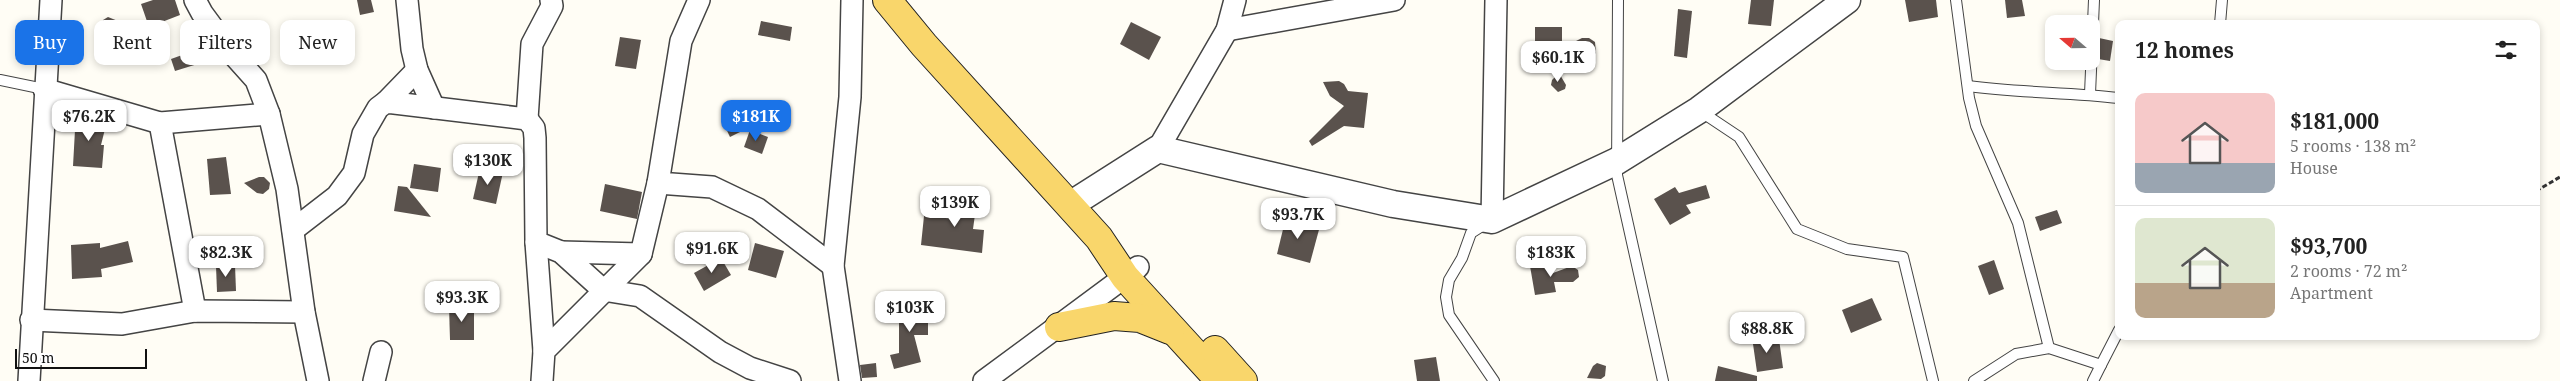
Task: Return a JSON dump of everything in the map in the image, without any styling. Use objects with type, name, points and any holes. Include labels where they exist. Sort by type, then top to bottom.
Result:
[{"type":"main road","points":[[887,0],[924,45],[1099,238],[1118,250],[1174,331],[1220,381]]},
{"type":"main road","points":[[1132,272],[1243,381]]},
{"type":"main road","points":[[1059,327],[1114,316],[1140,318],[1174,331]]},
{"type":"street","points":[[28,381],[44,89],[51,0]]},
{"type":"street","points":[[195,0],[202,13],[230,51],[256,80],[269,114],[287,189],[304,312],[318,381]]},
{"type":"street","points":[[407,0],[412,49],[417,70],[434,108]]},
{"type":"street","points":[[542,381],[544,350],[536,242],[535,138],[534,128],[527,119],[532,44],[552,6],[551,0]]},
{"type":"street","points":[[544,350],[641,254],[658,183],[681,41],[699,0]]},
{"type":"street","points":[[850,381],[832,266],[850,97],[852,0]]},
{"type":"street","points":[[1070,205],[1158,149],[1227,30],[1235,0]]},
{"type":"street","points":[[1227,30],[1394,0]]},
{"type":"street","points":[[1492,220],[1496,0]]},
{"type":"street","points":[[1158,149],[1393,204],[1492,220],[1617,161],[1699,110],[1846,0]]},
{"type":"street","points":[[292,230],[337,196],[354,173],[363,134],[378,108],[417,70]]},
{"type":"street","points":[[44,89],[160,123],[269,114]]},
{"type":"street","points":[[386,102],[527,119]]},
{"type":"street","points":[[160,123],[195,311]]},
{"type":"street","points":[[658,183],[712,187],[758,209],[832,266]]},
{"type":"street","points":[[536,242],[561,252],[603,290],[640,296],[720,352],[750,368],[790,381]]},
{"type":"street","points":[[561,252],[641,254]]},
{"type":"street","points":[[984,381],[1132,272]]},
{"type":"street","points":[[32,320],[122,324],[195,311],[304,312]]},
{"type":"street","points":[[374,381],[380,352]]},
{"type":"lane","points":[[1618,0],[1617,175],[1663,381]]},
{"type":"lane","points":[[1956,0],[1958,28],[1976,126],[2018,223],[2049,348]]},
{"type":"lane","points":[[2090,94],[2094,0]]},
{"type":"lane","points":[[2220,20],[2222,0]]},
{"type":"lane","points":[[0,80],[44,89]]},
{"type":"lane","points":[[1968,86],[2009,92],[2090,94],[2115,97]]},
{"type":"lane","points":[[1699,110],[1738,137],[1797,229],[1847,249],[1903,257],[1933,381]]},
{"type":"lane","points":[[1492,220],[1471,234],[1462,258],[1449,280],[1446,297],[1449,315],[1494,381]]},
{"type":"lane","points":[[2093,381],[2115,338]]},
{"type":"lane","points":[[1974,381],[2016,354],[2049,348],[2101,365]]},
{"type":"path","points":[[2540,189],[2560,177]]},
{"type":"building","points":[[153,0],[175,0],[180,15],[167,20],[147,20],[141,4]]},
{"type":"building","points":[[357,0],[371,0],[374,12],[360,15]]},
{"type":"building","points":[[1751,0],[1774,0],[1771,26],[1748,24]]},
{"type":"building","points":[[1905,0],[1936,0],[1938,17],[1909,22]]},
{"type":"building","points":[[2005,0],[2022,0],[2025,16],[2007,18]]},
{"type":"building","points":[[1678,9],[1692,11],[1687,58],[1674,56]]},
{"type":"building","points":[[108,17],[116,20],[103,20]]},
{"type":"building","points":[[761,21],[792,27],[790,41],[758,35]]},
{"type":"building","points":[[1131,22],[1161,37],[1149,60],[1120,44]]},
{"type":"building","points":[[1535,27],[1562,27],[1562,48],[1582,38],[1589,38],[1595,42],[1596,53],[1590,59],[1582,59],[1535,42]]},
{"type":"building","points":[[620,37],[641,40],[636,69],[615,66]]},
{"type":"building","points":[[2100,38],[2113,41],[2110,61],[2100,59]]},
{"type":"building","points":[[180,56],[180,65],[194,65],[175,71],[171,59]]},
{"type":"building","points":[[1559,73],[1566,85],[1565,89],[1558,92],[1551,85],[1552,80]]},
{"type":"building","points":[[1339,81],[1344,84],[1348,91],[1368,93],[1364,128],[1344,126],[1312,146],[1309,141],[1344,106],[1330,96],[1323,82]]},
{"type":"building","points":[[744,110],[752,126],[730,137],[722,120]]},
{"type":"building","points":[[79,112],[107,121],[101,145],[104,145],[102,168],[73,166],[75,130]]},
{"type":"building","points":[[750,130],[768,137],[762,154],[744,147]]},
{"type":"building","points":[[226,157],[231,194],[210,195],[207,159]]},
{"type":"building","points":[[414,164],[441,168],[438,192],[410,188]]},
{"type":"building","points":[[480,168],[503,172],[496,204],[473,199]]},
{"type":"building","points":[[264,177],[270,183],[269,189],[263,194],[257,193],[244,183]]},
{"type":"building","points":[[605,184],[642,192],[637,219],[600,211]]},
{"type":"building","points":[[1706,185],[1710,198],[1686,205],[1691,213],[1670,225],[1654,199],[1675,187],[1679,193]]},
{"type":"building","points":[[398,186],[407,187],[431,217],[394,211]]},
{"type":"building","points":[[959,191],[978,193],[973,229],[984,230],[982,253],[921,245],[924,216],[956,219]]},
{"type":"building","points":[[2057,210],[2062,223],[2040,231],[2035,217]]},
{"type":"building","points":[[1286,217],[1320,226],[1310,263],[1277,254]]},
{"type":"building","points":[[128,241],[133,262],[101,269],[102,277],[72,279],[71,245],[100,243],[100,248]]},
{"type":"building","points":[[755,243],[784,251],[776,278],[748,270]]},
{"type":"building","points":[[721,258],[731,275],[704,291],[694,273]]},
{"type":"building","points":[[1994,260],[2004,289],[1989,295],[1978,266]]},
{"type":"building","points":[[1551,263],[1553,273],[1572,266],[1578,270],[1579,277],[1573,282],[1554,282],[1556,292],[1535,295],[1530,266]]},
{"type":"building","points":[[235,265],[236,291],[217,292],[216,266]]},
{"type":"building","points":[[903,297],[905,305],[928,305],[928,335],[914,335],[921,362],[894,369],[890,355],[899,353],[899,298]]},
{"type":"building","points":[[1872,298],[1882,320],[1851,333],[1842,310]]},
{"type":"building","points":[[474,305],[474,340],[450,340],[449,306]]},
{"type":"building","points":[[1768,334],[1769,341],[1779,339],[1783,368],[1757,372],[1752,337]]},
{"type":"building","points":[[1436,357],[1440,381],[1417,381],[1414,360]]},
{"type":"building","points":[[876,363],[877,377],[862,378],[860,365]]},
{"type":"building","points":[[1597,363],[1606,366],[1605,376],[1601,379],[1587,378],[1593,366]]},
{"type":"building","points":[[1718,366],[1757,376],[1757,381],[1715,381]]}]
